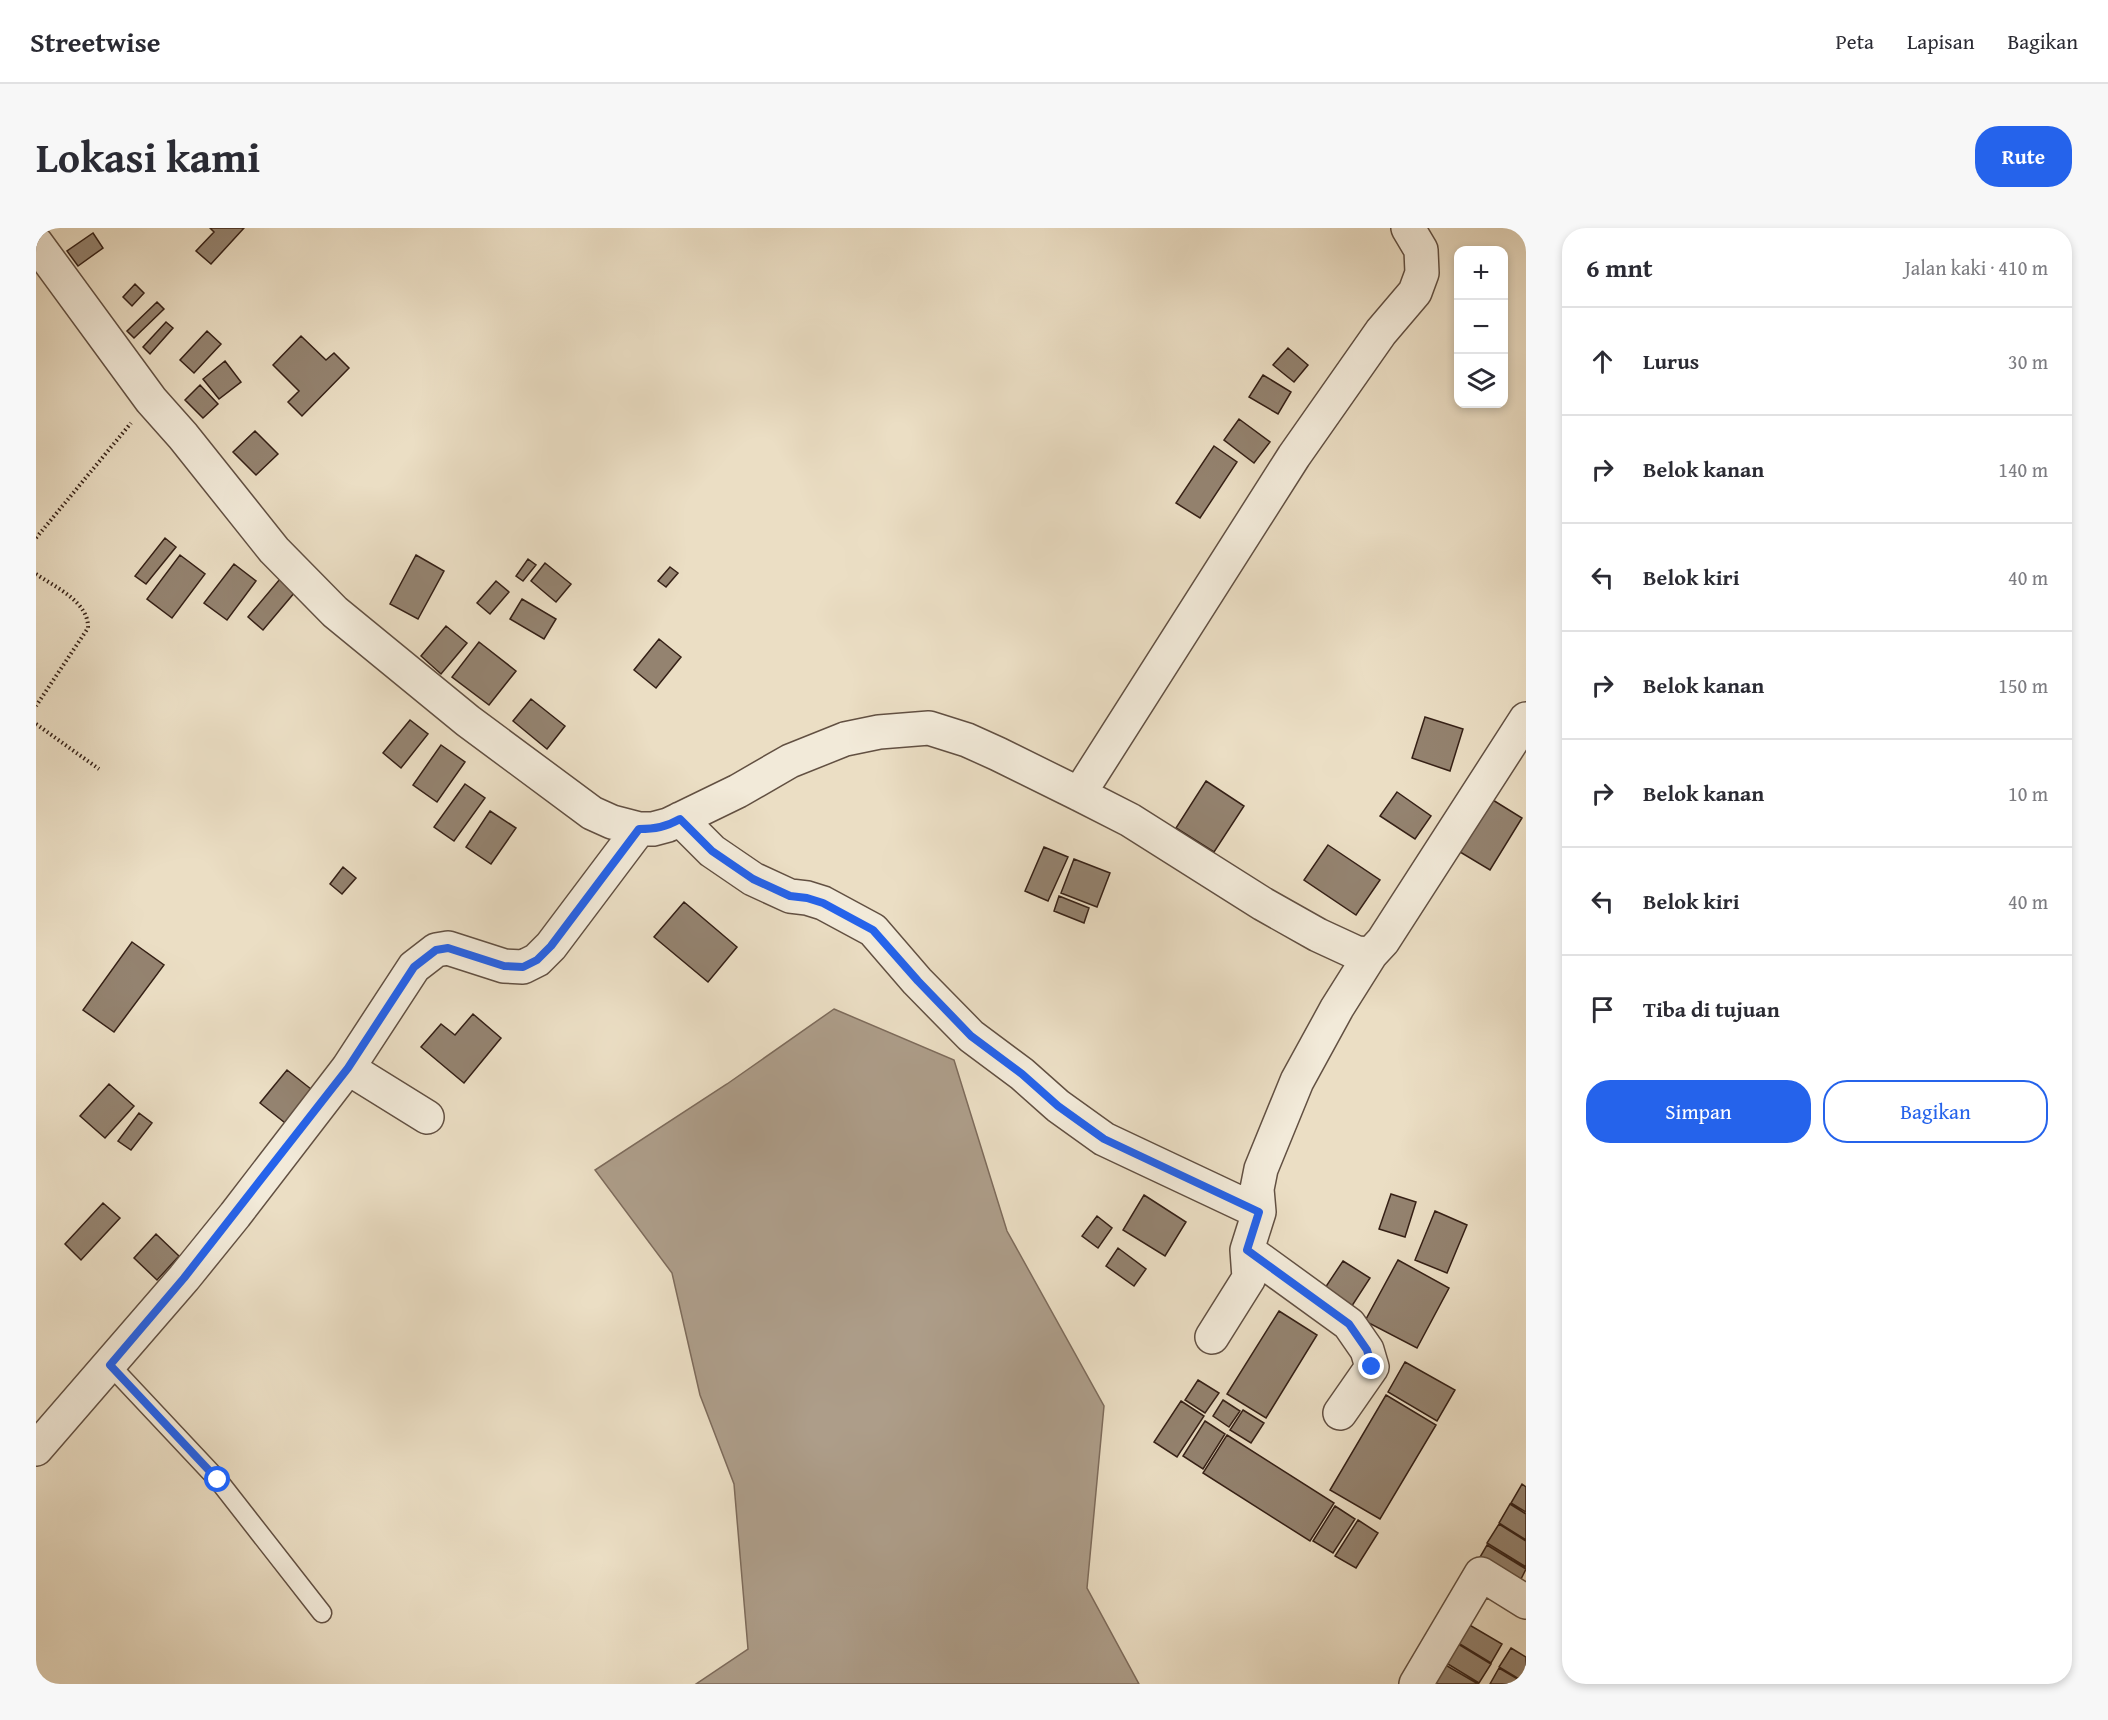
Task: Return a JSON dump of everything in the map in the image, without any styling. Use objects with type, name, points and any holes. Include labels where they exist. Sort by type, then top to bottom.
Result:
[{"type":"street","points":[[1079,794],[1294,456],[1381,332],[1415,292],[1422,273],[1421,250],[1408,228]]},
{"type":"street","points":[[36,243],[151,400],[183,436],[274,550],[335,612],[468,721],[592,813],[612,822],[639,829],[653,829],[668,825],[738,791],[790,761],[845,739],[912,728],[929,728],[967,740],[1130,820],[1263,904],[1357,953],[1371,954]]},
{"type":"street","points":[[1212,1337],[1249,1278],[1247,1250],[1259,1212],[1257,1189],[1261,1169],[1297,1081],[1371,954],[1383,941],[1461,817],[1521,736]]},
{"type":"street","points":[[680,819],[712,851],[753,879],[790,896],[823,903],[873,930],[971,1036],[1022,1074],[1058,1106],[1104,1139],[1259,1212]]},
{"type":"street","points":[[36,1449],[184,1278],[348,1068],[414,967],[436,950],[448,948],[504,966],[523,967],[537,960],[551,946],[639,829]]},
{"type":"street","points":[[348,1068],[427,1118]]},
{"type":"street","points":[[1247,1250],[1349,1324],[1367,1350],[1372,1367],[1340,1413]]},
{"type":"street","points":[[1416,1684],[1481,1574],[1526,1602]]},
{"type":"lane","points":[[110,1365],[218,1480],[322,1613]]},
{"type":"path","points":[[36,537],[151,400]]},
{"type":"path","points":[[36,574],[77,603],[85,611],[88,620],[88,628],[36,706]]},
{"type":"path","points":[[36,724],[99,769]]},
{"type":"shaded area","points":[[834,1009],[954,1060],[1007,1231],[1104,1406],[1087,1588],[1139,1684],[696,1684],[748,1649],[734,1484],[700,1395],[672,1273],[595,1170],[727,1084]]},
{"type":"building","points":[[210,228],[244,228],[211,264],[196,251],[214,232]]},
{"type":"building","points":[[93,233],[103,248],[78,266],[67,251]]},
{"type":"building","points":[[135,284],[144,293],[132,306],[123,297]]},
{"type":"building","points":[[157,302],[164,309],[134,338],[127,331]]},
{"type":"building","points":[[166,322],[173,328],[150,354],[143,347]]},
{"type":"building","points":[[207,331],[221,344],[194,373],[180,360]]},
{"type":"building","points":[[301,336],[326,360],[334,353],[349,368],[302,416],[288,402],[299,391],[273,365]]},
{"type":"building","points":[[1288,348],[1308,365],[1294,382],[1273,365]]},
{"type":"building","points":[[225,361],[241,382],[219,399],[203,379]]},
{"type":"building","points":[[1263,375],[1291,392],[1278,414],[1249,397]]},
{"type":"building","points":[[200,385],[218,404],[203,418],[185,400]]},
{"type":"building","points":[[1239,419],[1270,442],[1254,463],[1224,440]]},
{"type":"building","points":[[255,431],[278,454],[256,475],[233,452]]},
{"type":"building","points":[[1214,446],[1237,462],[1200,518],[1176,503]]},
{"type":"building","points":[[165,538],[176,547],[146,584],[135,576]]},
{"type":"building","points":[[180,555],[205,574],[172,618],[147,599]]},
{"type":"building","points":[[416,555],[444,571],[418,619],[390,604]]},
{"type":"building","points":[[528,559],[536,565],[523,581],[516,576]]},
{"type":"building","points":[[545,563],[571,584],[556,602],[531,581]]},
{"type":"building","points":[[234,564],[256,581],[227,620],[204,603]]},
{"type":"building","points":[[670,567],[678,573],[666,587],[658,581]]},
{"type":"building","points":[[280,579],[295,592],[263,630],[248,617]]},
{"type":"building","points":[[496,581],[509,592],[490,614],[477,603]]},
{"type":"building","points":[[522,599],[556,619],[544,639],[510,619]]},
{"type":"building","points":[[446,626],[467,643],[441,674],[421,656]]},
{"type":"building","points":[[659,639],[681,657],[656,688],[634,670]]},
{"type":"building","points":[[479,642],[516,671],[489,705],[452,677]]},
{"type":"building","points":[[531,699],[565,726],[547,749],[513,721]]},
{"type":"building","points":[[1425,717],[1463,729],[1450,771],[1412,758]]},
{"type":"building","points":[[410,720],[428,734],[401,768],[383,753]]},
{"type":"building","points":[[441,745],[465,762],[437,802],[413,785]]},
{"type":"building","points":[[1206,781],[1244,806],[1214,852],[1176,828]]},
{"type":"building","points":[[465,784],[485,798],[454,841],[434,827]]},
{"type":"building","points":[[1397,792],[1431,816],[1415,839],[1380,816]]},
{"type":"building","points":[[1488,797],[1522,818],[1490,870],[1455,849]]},
{"type":"building","points":[[490,811],[516,828],[491,864],[466,847]]},
{"type":"building","points":[[1328,845],[1380,880],[1356,915],[1304,880]]},
{"type":"building","points":[[1044,847],[1068,857],[1048,901],[1025,891]]},
{"type":"building","points":[[1074,859],[1110,873],[1097,907],[1061,893]]},
{"type":"building","points":[[343,867],[356,878],[342,894],[330,884]]},
{"type":"building","points":[[1059,896],[1089,908],[1084,923],[1054,911]]},
{"type":"building","points":[[684,902],[737,947],[708,982],[654,937]]},
{"type":"building","points":[[132,942],[164,965],[114,1032],[83,1010]]},
{"type":"building","points":[[473,1014],[501,1038],[464,1083],[421,1047],[441,1024],[455,1035]]},
{"type":"building","points":[[287,1070],[321,1097],[294,1130],[260,1103]]},
{"type":"building","points":[[109,1084],[134,1106],[105,1138],[80,1116]]},
{"type":"building","points":[[139,1113],[152,1123],[131,1150],[118,1141]]},
{"type":"building","points":[[1391,1194],[1416,1202],[1405,1237],[1379,1229]]},
{"type":"building","points":[[1144,1195],[1186,1222],[1165,1256],[1123,1230]]},
{"type":"building","points":[[103,1203],[120,1218],[81,1260],[65,1244]]},
{"type":"building","points":[[1435,1211],[1467,1225],[1447,1273],[1415,1260]]},
{"type":"building","points":[[1097,1216],[1112,1228],[1098,1248],[1082,1236]]},
{"type":"building","points":[[156,1234],[179,1256],[157,1280],[134,1258]]},
{"type":"building","points":[[1118,1248],[1146,1269],[1134,1286],[1106,1266]]},
{"type":"building","points":[[1398,1260],[1449,1288],[1417,1348],[1365,1321]]},
{"type":"building","points":[[1343,1261],[1370,1278],[1348,1312],[1321,1294]]},
{"type":"building","points":[[1279,1311],[1317,1335],[1266,1418],[1227,1394]]},
{"type":"building","points":[[1405,1362],[1455,1390],[1437,1421],[1388,1392]]},
{"type":"building","points":[[1198,1380],[1219,1393],[1205,1413],[1185,1400]]},
{"type":"building","points":[[1386,1395],[1436,1425],[1380,1519],[1330,1490]]},
{"type":"building","points":[[1223,1400],[1240,1411],[1229,1427],[1213,1416]]},
{"type":"building","points":[[1181,1401],[1204,1416],[1177,1457],[1154,1442]]},
{"type":"building","points":[[1243,1410],[1264,1423],[1251,1443],[1230,1430]]},
{"type":"building","points":[[1205,1421],[1225,1434],[1203,1469],[1183,1456]]},
{"type":"building","points":[[1227,1435],[1334,1503],[1310,1541],[1203,1473]]},
{"type":"building","points":[[1522,1484],[1526,1487],[1526,1512],[1511,1503]]},
{"type":"building","points":[[1510,1504],[1526,1514],[1526,1540],[1499,1523]]},
{"type":"building","points":[[1335,1506],[1355,1519],[1333,1553],[1313,1541]]},
{"type":"building","points":[[1358,1520],[1378,1533],[1356,1568],[1335,1556]]},
{"type":"building","points":[[1499,1524],[1526,1541],[1526,1567],[1487,1543]]},
{"type":"building","points":[[1487,1545],[1526,1569],[1516,1589],[1476,1564]]},
{"type":"building","points":[[1461,1620],[1502,1644],[1491,1663],[1450,1638]]},
{"type":"building","points":[[1450,1639],[1491,1664],[1479,1683],[1438,1658]]},
{"type":"building","points":[[1511,1648],[1526,1657],[1526,1683],[1499,1667]]},
{"type":"building","points":[[1437,1660],[1478,1684],[1435,1684]]},
{"type":"building","points":[[1499,1668],[1526,1684],[1490,1684]]},
{"type":"route","points":[[218,1480],[110,1365],[235,1215],[348,1068],[414,967],[436,950],[448,948],[504,966],[523,967],[537,960],[551,946],[639,829],[653,829],[680,819],[712,851],[753,879],[790,896],[823,903],[873,930],[971,1036],[1022,1074],[1058,1106],[1104,1139],[1259,1212],[1247,1250],[1349,1324],[1367,1350],[1372,1367]]}]
